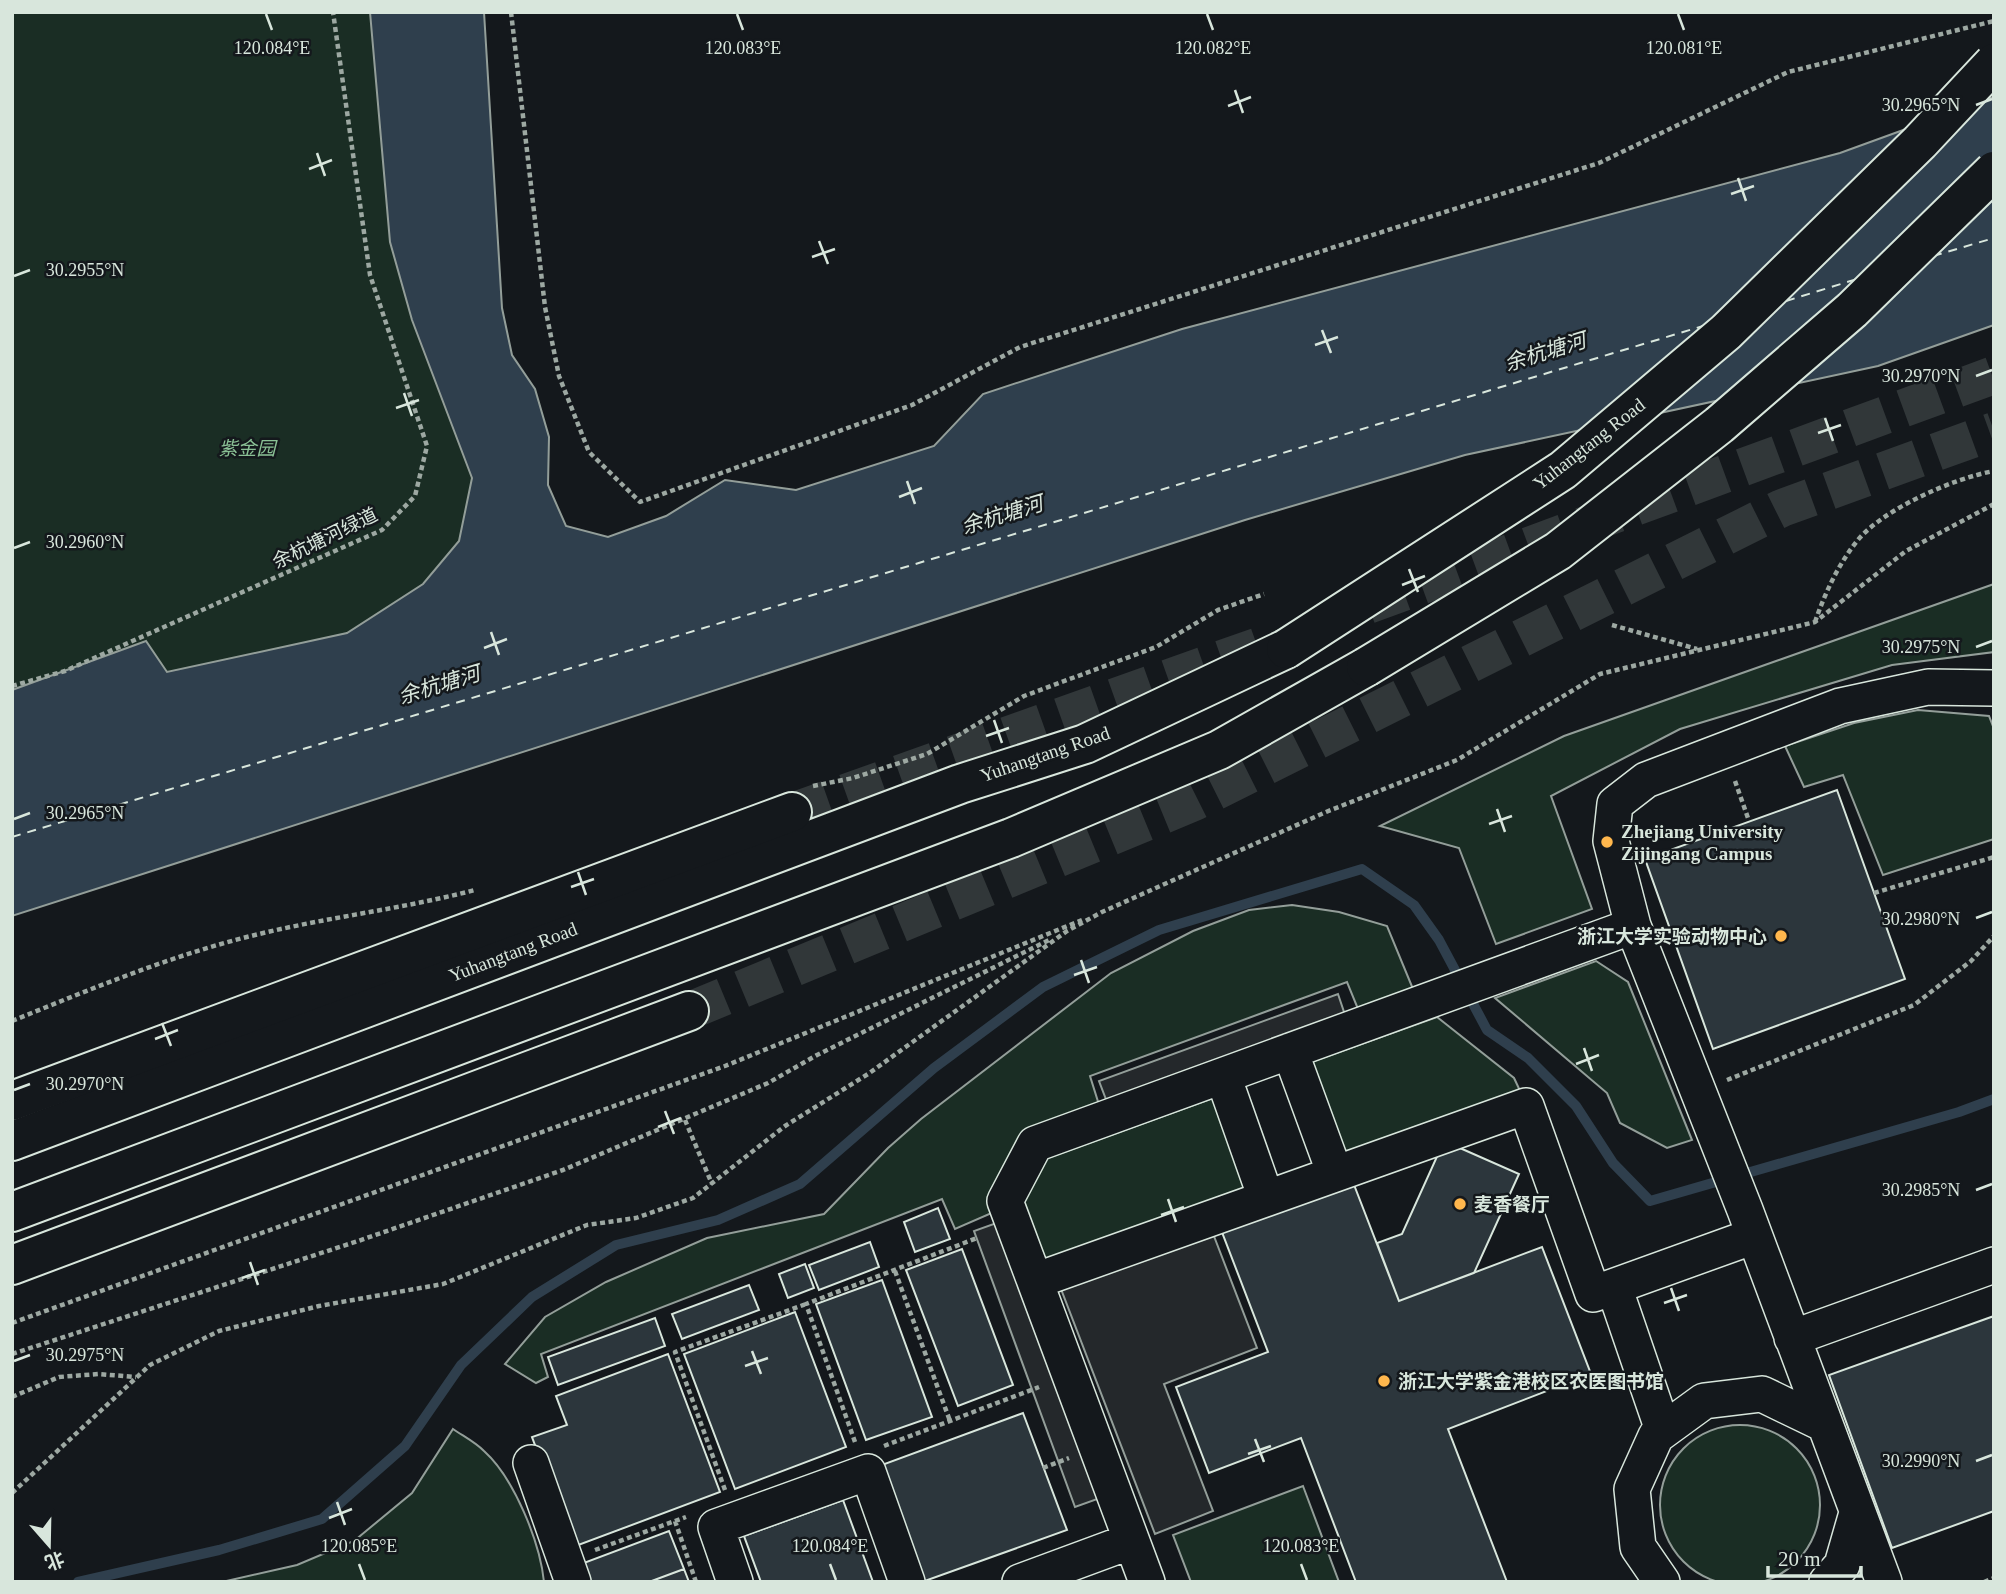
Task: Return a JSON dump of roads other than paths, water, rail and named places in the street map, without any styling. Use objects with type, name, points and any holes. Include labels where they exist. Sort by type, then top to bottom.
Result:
[{"type":"main road","name":"Yuhangtang Road","points":[[12,1141],[960,783],[1085,744],[1286,649],[1563,470],[1726,332],[1920,142],[1994,63]]},
{"type":"main road","points":[[12,1212],[1011,838],[1219,750],[1366,667],[1558,551],[1719,425],[1852,310],[1994,171]]},
{"type":"main road","points":[[12,1101],[798,800]]},
{"type":"main road","points":[[12,1265],[689,1011]]},
{"type":"lane","points":[[1884,1582],[1703,1101],[1633,926],[1611,841],[1615,804],[1646,780],[1840,706],[1928,687],[1994,688]]},
{"type":"lane","points":[[1147,1582],[1005,1201],[1035,1144],[1633,926]]},
{"type":"lane","points":[[1290,1051],[1335,1174]]},
{"type":"lane","points":[[1223,1076],[1266,1198]]},
{"type":"lane","points":[[1035,1281],[1526,1106],[1593,1294],[1614,1287],[1749,1223]]},
{"type":"lane","points":[[1792,1338],[1994,1265]]},
{"type":"lane","points":[[1614,1287],[1663,1430]]},
{"type":"lane","points":[[1662,1582],[1638,1547],[1632,1489],[1656,1436],[1704,1401],[1762,1394],[1824,1424]]},
{"type":"lane","points":[[531,1463],[570,1571]]},
{"type":"lane","points":[[735,1582],[716,1527],[868,1472],[907,1582]]},
{"type":"lane","points":[[1827,1582],[1842,1565],[1857,1513]]},
{"type":"lane","points":[[1020,1582],[1131,1541]]},
{"type":"water","name":"余杭塘河","points":[[370,12],[484,12],[502,308],[512,355],[535,389],[549,437],[548,485],[566,526],[608,537],[666,516],[725,480],[796,490],[934,446],[983,394],[1182,329],[1840,153],[1994,97],[1994,325],[1878,366],[1465,455],[1245,520],[12,916],[12,690],[146,641],[167,672],[347,633],[423,584],[459,541],[472,478],[412,320],[390,242]]},
{"type":"waterway","points":[[78,1582],[219,1550],[322,1519],[405,1446],[461,1365],[532,1297],[616,1245],[718,1220],[800,1184],[934,1068],[1043,987],[1159,930],[1362,869],[1414,905],[1439,940],[1487,1030],[1528,1058],[1576,1106],[1613,1163],[1650,1201],[1959,1112],[1994,1099]]},
{"type":"tunnel","points":[[1368,605],[1994,375]]},
{"type":"tunnel","points":[[689,1011],[1194,802],[1782,508],[1994,431]]},
{"type":"tunnel","points":[[792,812],[1259,646]]},
{"type":"place","name":"Zhejiang University Zijingang Campus","points":[[1607,842]]},
{"type":"place","name":"浙江大学实验动物中心","points":[[1781,936]]},
{"type":"place","name":"麦香餐厅","points":[[1460,1204]]},
{"type":"place","name":"浙江大学紫金港校区农医图书馆","points":[[1384,1381]]},
{"type":"park label","name":"紫金园","points":[[247,448]]}]
